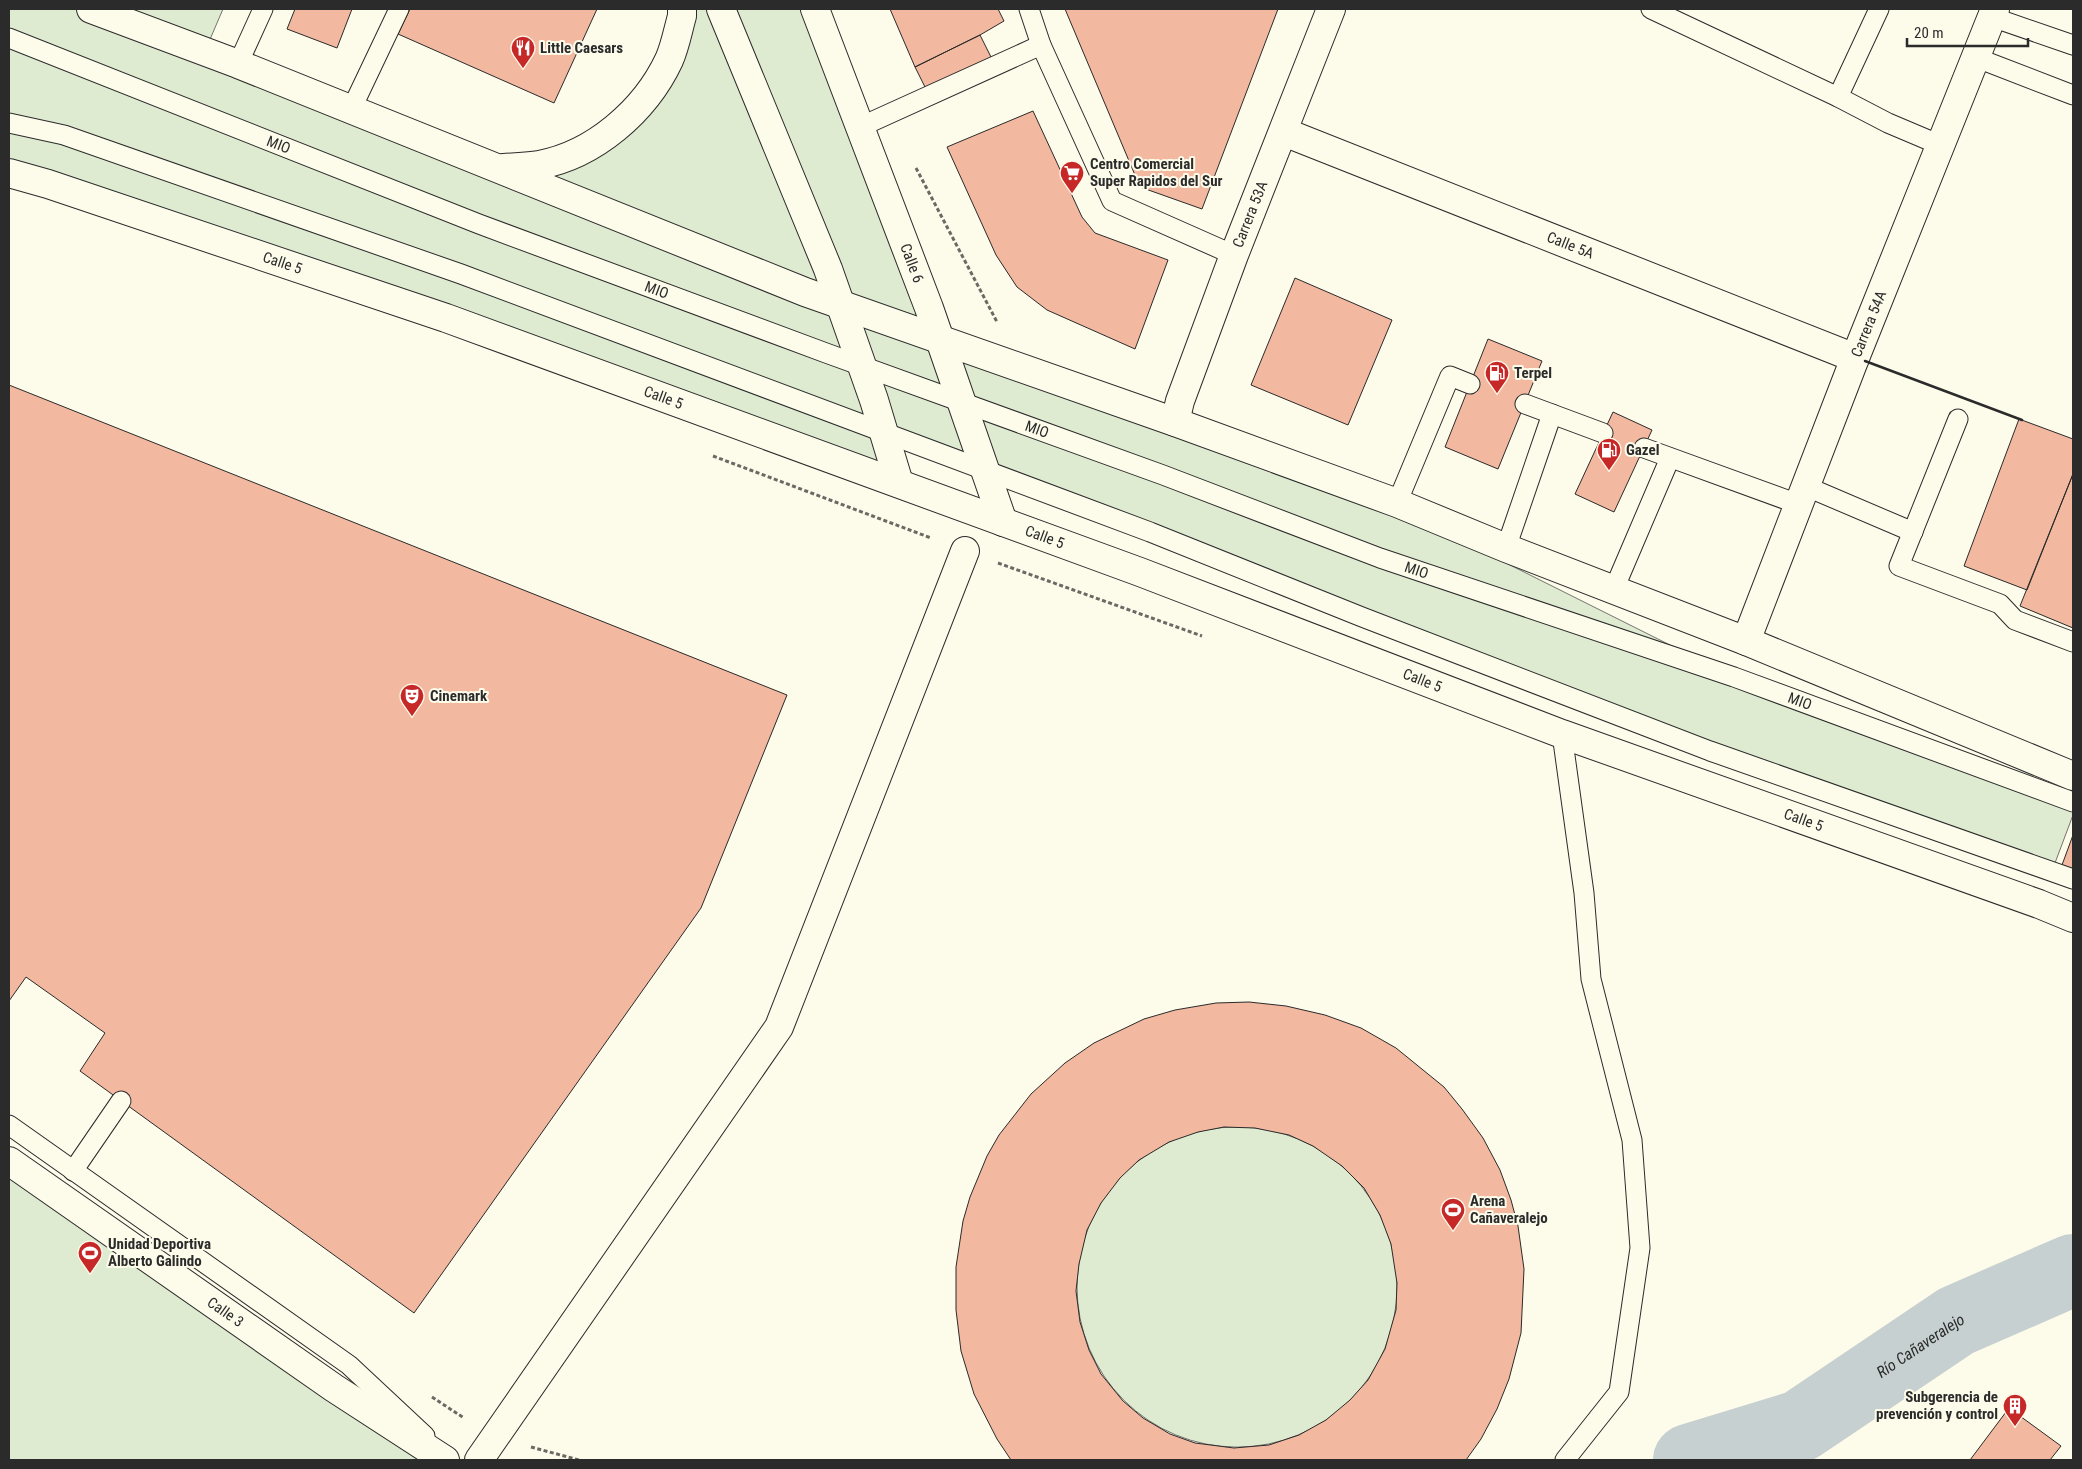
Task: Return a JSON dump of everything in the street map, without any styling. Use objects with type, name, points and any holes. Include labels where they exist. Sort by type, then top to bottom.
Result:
[{"type":"main road","points":[[91,9],[238,64],[841,305],[1175,422],[1397,504],[1746,641],[2073,776]]},
{"type":"main road","points":[[498,168],[540,165],[578,152],[611,132],[645,100],[669,60],[682,16],[682,9]]},
{"type":"main road","points":[[720,9],[828,269],[884,432],[899,483]]},
{"type":"main road","name":"Calle 6","points":[[815,9],[940,340],[1003,522]]},
{"type":"main road","name":"Carrera 53A","points":[[1175,422],[1180,401],[1234,255],[1331,9]]},
{"type":"main road","name":"Carrera 54A","points":[[1746,641],[1855,358],[1993,13]]},
{"type":"main road","name":"Calle 5A","points":[[1284,132],[1855,358]]},
{"type":"main road","name":"Calle 5","points":[[9,173],[48,184],[446,318],[899,483],[1562,734],[2039,904],[2073,918]]},
{"type":"main road","points":[[479,1460],[779,1027],[965,551]]},
{"type":"main road","name":"Calle 3","points":[[9,1161],[334,1388],[445,1460]]},
{"type":"lane","points":[[238,64],[263,9]]},
{"type":"lane","points":[[351,110],[398,9]]},
{"type":"lane","points":[[1029,9],[1042,45],[1112,201],[1234,255]]},
{"type":"lane","points":[[1651,9],[1838,97],[1888,124],[1940,144]]},
{"type":"lane","points":[[1838,97],[1879,9]]},
{"type":"lane","points":[[1993,13],[2073,45]]},
{"type":"lane","name":"MIO","points":[[9,38],[479,224],[862,367],[1163,475],[1380,558],[1734,677],[2073,802]]},
{"type":"lane","points":[[860,127],[1042,45]]},
{"type":"lane","points":[[1976,58],[2073,95]]},
{"type":"lane","points":[[9,123],[64,135],[461,274],[1150,532],[1362,617],[1710,751],[2073,879]]},
{"type":"lane","points":[[1397,504],[1450,376],[1470,384]]},
{"type":"lane","points":[[1525,404],[1603,433]]},
{"type":"lane","points":[[1506,548],[1552,414]]},
{"type":"lane","points":[[1958,419],[1899,566],[2000,604],[2014,620],[2073,642]]},
{"type":"lane","points":[[1644,448],[1670,458],[1802,495],[1913,532]]},
{"type":"lane","points":[[1614,589],[1670,458]]},
{"type":"lane","points":[[1562,734],[1584,893],[1591,979],[1632,1140],[1640,1248],[1619,1392],[1565,1460]]},
{"type":"lane","points":[[73,1170],[121,1102]]},
{"type":"lane","points":[[9,1125],[349,1365],[452,1460]]},
{"type":"path","points":[[915,166],[1000,328]]},
{"type":"green space","points":[[9,9],[223,9],[205,51],[498,168],[540,165],[645,99],[682,9],[815,9],[940,340],[1350,485],[1734,677],[2073,802],[2073,815],[2052,871],[884,433],[899,483],[9,173]]},
{"type":"green space","points":[[1221,1127],[1253,1127],[1284,1134],[1313,1146],[1339,1163],[1361,1185],[1378,1211],[1390,1240],[1397,1271],[1397,1303],[1390,1334],[1378,1363],[1361,1389],[1339,1411],[1313,1428],[1284,1440],[1253,1447],[1221,1447],[1190,1440],[1161,1428],[1135,1411],[1113,1389],[1096,1363],[1084,1334],[1077,1303],[1077,1271],[1084,1240],[1096,1211],[1113,1185],[1135,1163],[1161,1146],[1190,1134]]},
{"type":"green space","name":"Unidad Deportiva Alberto Galindo","points":[[9,1161],[445,1460],[9,1460]]},
{"type":"building","points":[[295,9],[352,9],[337,48],[287,29]]},
{"type":"building","name":"Little Caesars","points":[[410,9],[597,9],[554,103],[398,34]]},
{"type":"building","points":[[890,9],[998,9],[1004,21],[915,67]]},
{"type":"building","points":[[1065,9],[1278,9],[1202,209],[1140,187]]},
{"type":"building","points":[[980,35],[993,61],[928,93],[915,67]]},
{"type":"building","points":[[1033,111],[1082,217],[1095,233],[1168,260],[1135,349],[1047,310],[1017,287],[996,255],[947,147]]},
{"type":"building","points":[[1295,278],[1392,320],[1348,425],[1251,385]]},
{"type":"building","name":"Terpel","points":[[1488,339],[1542,361],[1498,469],[1445,447]]},
{"type":"building","points":[[9,385],[787,695],[701,908],[414,1313],[80,1071],[105,1033],[26,977],[9,1001]]},
{"type":"building","name":"Gazel","points":[[1613,412],[1652,430],[1614,512],[1575,494]]},
{"type":"building","points":[[2019,419],[2073,439],[2073,474],[2027,590],[1964,566]]},
{"type":"building","points":[[2073,474],[2073,628],[2020,606]]},
{"type":"building","points":[[2073,835],[2073,869],[2062,865]]},
{"type":"building","name":"Arena Cañaveralejo","points":[[1249,1002],[1286,1006],[1325,1015],[1361,1028],[1396,1048],[1444,1087],[1483,1138],[1500,1170],[1518,1226],[1524,1269],[1521,1333],[1509,1379],[1497,1409],[1481,1439],[1466,1460],[1011,1460],[997,1439],[974,1394],[961,1351],[956,1310],[956,1267],[963,1221],[970,1197],[987,1156],[999,1135],[1031,1094],[1065,1063],[1094,1043],[1144,1019],[1175,1010],[1216,1003]],"holes":[[[1224,1127],[1255,1128],[1289,1135],[1313,1146],[1342,1166],[1364,1188],[1380,1215],[1391,1244],[1397,1283],[1396,1310],[1385,1349],[1368,1380],[1350,1400],[1326,1420],[1299,1435],[1269,1445],[1234,1448],[1195,1443],[1170,1434],[1143,1418],[1123,1401],[1101,1374],[1089,1350],[1080,1322],[1076,1291],[1079,1264],[1087,1230],[1101,1203],[1120,1178],[1139,1160],[1169,1142],[1198,1132]]]},
{"type":"building","name":"Subgerencia de prevención y control","points":[[2009,1408],[2061,1446],[2050,1460],[1970,1460]]},
{"type":"waterway","name":"Río Cañaveralejo","points":[[1689,1460],[1800,1426],[1956,1321],[2073,1270]]},
{"type":"wall","points":[[1865,361],[2022,420]]},
{"type":"place","name":"Little Caesars","points":[[523,69]]},
{"type":"place","name":"Centro Comercial Super Rapidos del Sur","points":[[1072,194]]},
{"type":"place","name":"Terpel","points":[[1497,394]]},
{"type":"place","name":"Gazel","points":[[1609,471]]},
{"type":"place","name":"Cinemark","points":[[412,717]]},
{"type":"place","name":"Arena Cañaveralejo","points":[[1453,1231]]},
{"type":"place","name":"Unidad Deportiva Alberto Galindo","points":[[90,1274]]},
{"type":"place","name":"Subgerencia de prevención y control","points":[[2015,1427]]}]
